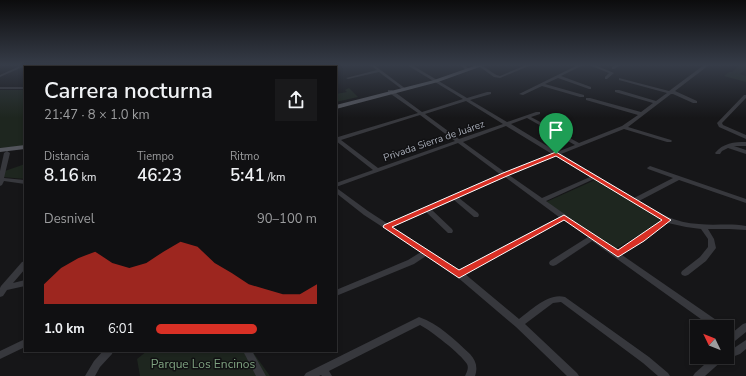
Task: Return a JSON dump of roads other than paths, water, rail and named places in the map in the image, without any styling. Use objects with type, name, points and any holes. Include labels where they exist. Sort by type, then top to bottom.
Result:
[{"type":"main road","points":[[337,104],[425,83]]},
{"type":"main road","points":[[337,108],[391,91]]},
{"type":"main road","points":[[2,152],[24,147]]},
{"type":"main road","points":[[2,152],[24,151]]},
{"type":"street","points":[[395,83],[403,88]]},
{"type":"street","points":[[439,83],[667,220],[703,227],[735,226],[746,228]]},
{"type":"street","points":[[521,94],[544,83]]},
{"type":"street","points":[[575,83],[590,88]]},
{"type":"street","points":[[634,83],[672,92],[695,102]]},
{"type":"street","points":[[387,227],[505,175],[624,127],[684,83]]},
{"type":"street","points":[[541,84],[582,96]]},
{"type":"street","points":[[0,88],[24,88]]},
{"type":"street","points":[[391,91],[505,175],[709,320]]},
{"type":"street","points":[[618,91],[657,102]]},
{"type":"street","points":[[337,138],[489,93]]},
{"type":"street","points":[[746,96],[720,123],[721,126],[746,137]]},
{"type":"street","points":[[588,99],[641,114]]},
{"type":"street","name":"Privada Sierra de Juárez","points":[[337,185],[538,113]]},
{"type":"street","points":[[528,117],[578,145]]},
{"type":"street","points":[[624,127],[669,141]]},
{"type":"street","points":[[337,138],[377,170]]},
{"type":"street","points":[[718,153],[728,146],[746,144]]},
{"type":"street","points":[[728,146],[746,152]]},
{"type":"street","points":[[2,152],[0,180],[24,182]]},
{"type":"street","points":[[650,168],[746,201]]},
{"type":"street","points":[[542,201],[595,177]]},
{"type":"street","points":[[634,201],[678,178]]},
{"type":"street","points":[[337,191],[354,205],[459,274],[519,324],[574,376]]},
{"type":"street","points":[[454,197],[476,215]]},
{"type":"street","points":[[427,209],[450,231]]},
{"type":"street","points":[[459,274],[564,217]]},
{"type":"street","points":[[618,254],[667,220]]},
{"type":"street","points":[[684,272],[703,259],[712,248],[711,238],[703,227]]},
{"type":"street","points":[[553,263],[593,237]]},
{"type":"street","points":[[337,294],[411,262],[425,253]]},
{"type":"street","points":[[2,291],[24,265]]},
{"type":"street","points":[[2,291],[24,283]]},
{"type":"street","points":[[519,324],[551,300],[558,298],[562,299],[665,376]]},
{"type":"street","points":[[309,376],[325,372],[419,321],[428,324],[470,361],[473,371],[470,376]]},
{"type":"street","points":[[734,334],[746,327]]},
{"type":"street","points":[[0,355],[24,343]]},
{"type":"street","points":[[734,352],[745,346]]},
{"type":"street","points":[[90,376],[97,364],[108,352]]},
{"type":"street","points":[[248,352],[261,376]]},
{"type":"street","points":[[698,376],[711,364]]},
{"type":"park label","name":"Parque Los Encinos","points":[[203,364]]}]
